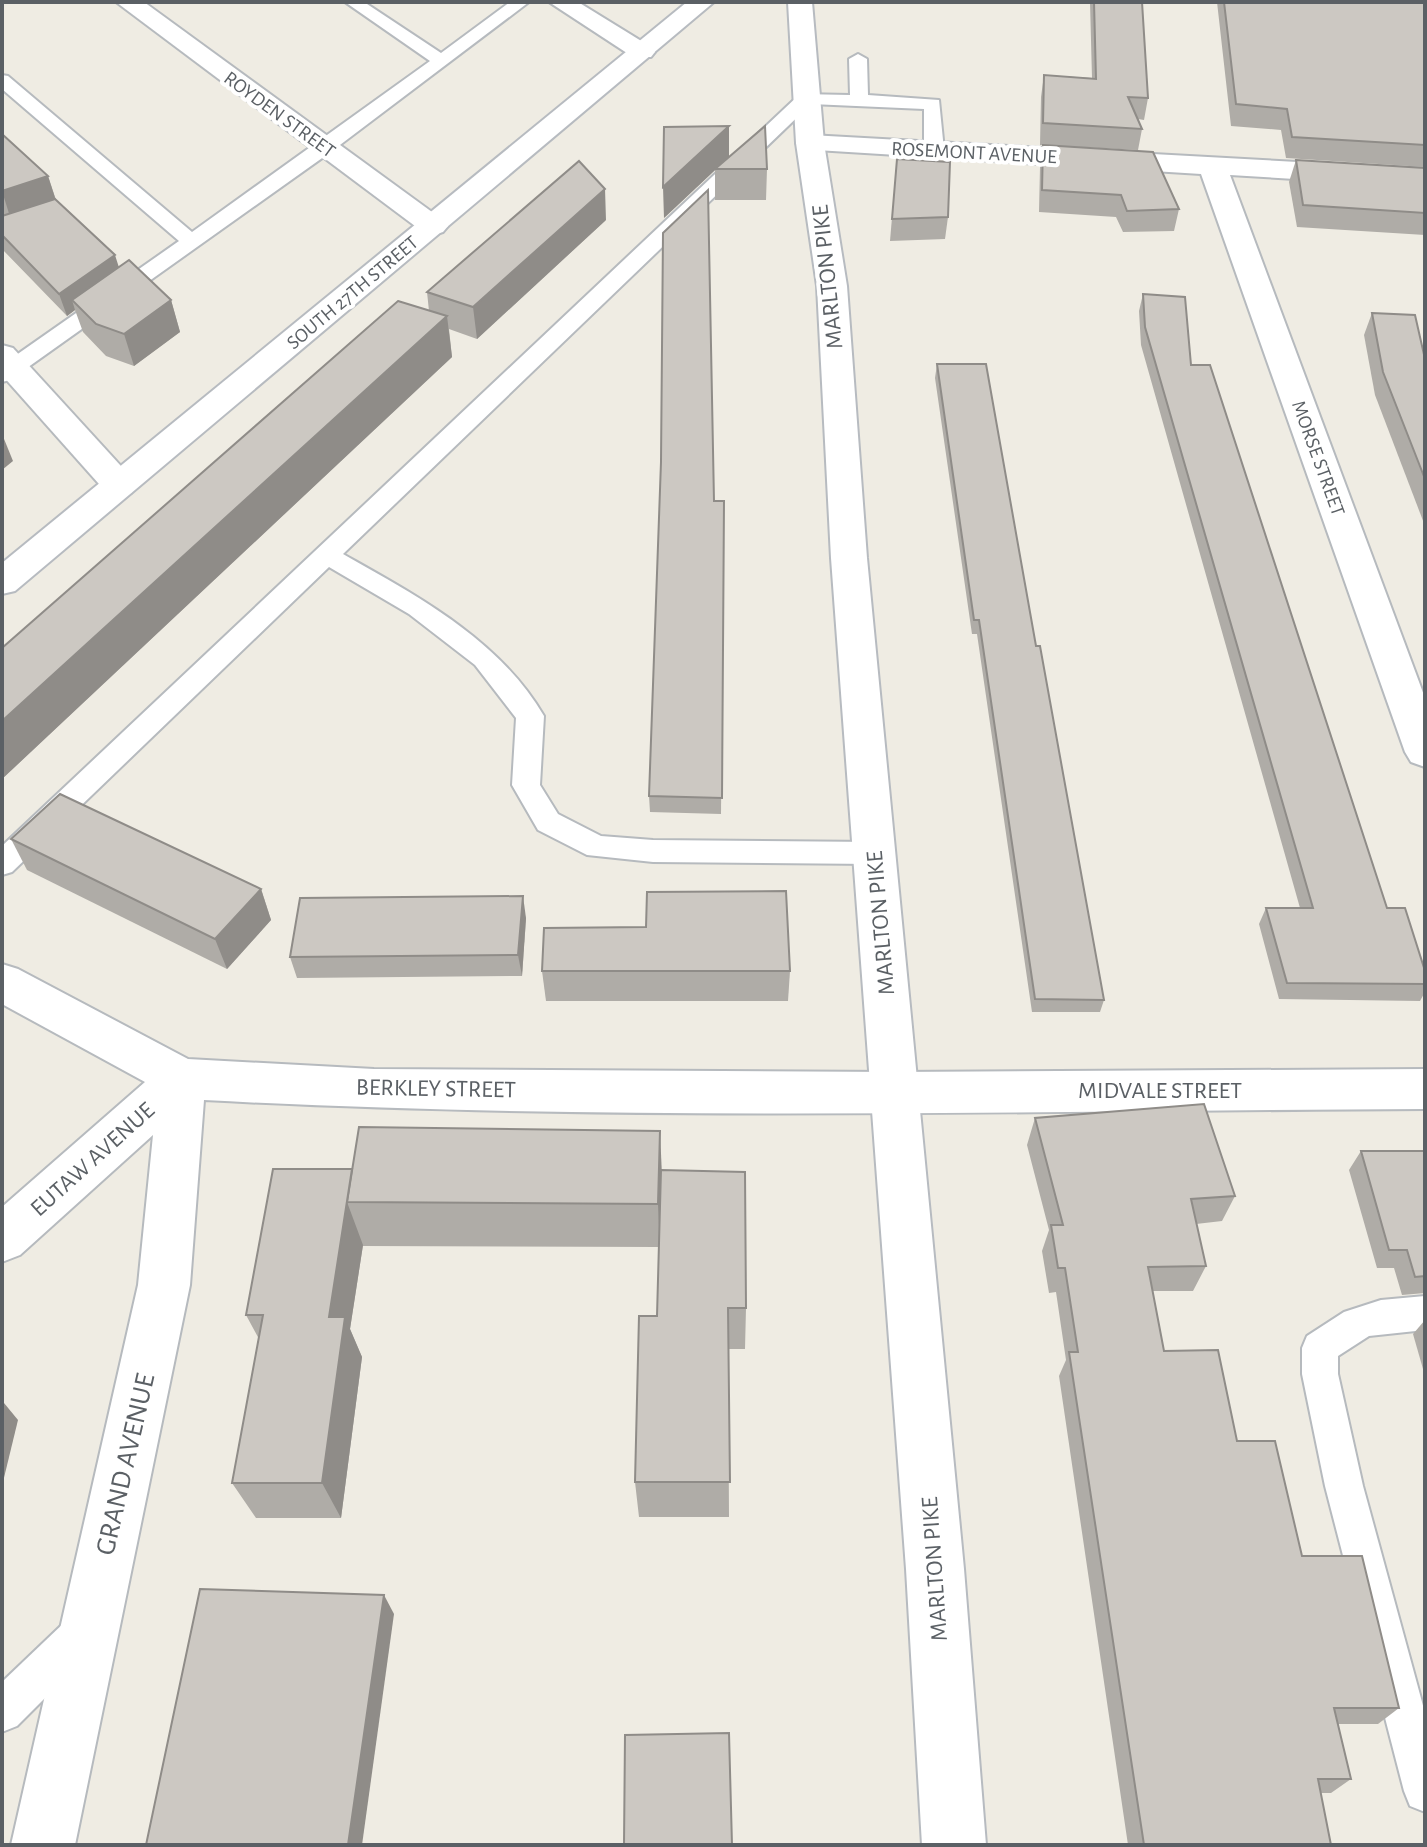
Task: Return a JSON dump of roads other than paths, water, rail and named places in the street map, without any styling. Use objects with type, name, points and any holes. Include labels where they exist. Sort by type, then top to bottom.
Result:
[{"type":"street","name":"ROYDEN STREET","points":[[128,2],[433,226]]},
{"type":"street","points":[[561,2],[642,52]]},
{"type":"street","name":"SOUTH 27TH STREET","points":[[2,582],[702,2]]},
{"type":"street","name":"MARLTON PIKE","points":[[800,2],[810,143],[832,286],[849,558],[935,1569],[954,1845]]},
{"type":"street","name":"ROSEMONT AVENUE","points":[[810,143],[1425,178]]},
{"type":"street","name":"MORSE STREET","points":[[1212,164],[1425,752]]},
{"type":"street","points":[[6,366],[119,485]]},
{"type":"street","name":"BERKLEY STREET","points":[[2,982],[182,1079],[374,1089],[894,1092]]},
{"type":"street","name":"EUTAW AVENUE","points":[[2,1239],[182,1079]]},
{"type":"street","name":"GRAND AVENUE","points":[[43,1845],[164,1285],[182,1079]]},
{"type":"street","name":"MIDVALE STREET","points":[[894,1092],[1425,1089]]},
{"type":"lane","points":[[353,2],[442,61]]},
{"type":"lane","points":[[6,366],[325,147],[521,2]]},
{"type":"lane","points":[[858,59],[859,101]]},
{"type":"lane","points":[[2,80],[191,241]]},
{"type":"lane","points":[[2,864],[806,98],[933,104],[934,150]]},
{"type":"lane","points":[[325,554],[418,608],[484,659],[530,716],[526,785],[548,822],[597,847],[653,851],[874,853]]},
{"type":"lane","points":[[1425,1313],[1382,1314],[1341,1330],[1320,1348],[1320,1374],[1344,1486],[1425,1791]]},
{"type":"lane","points":[[2,1711],[92,1624]]}]
